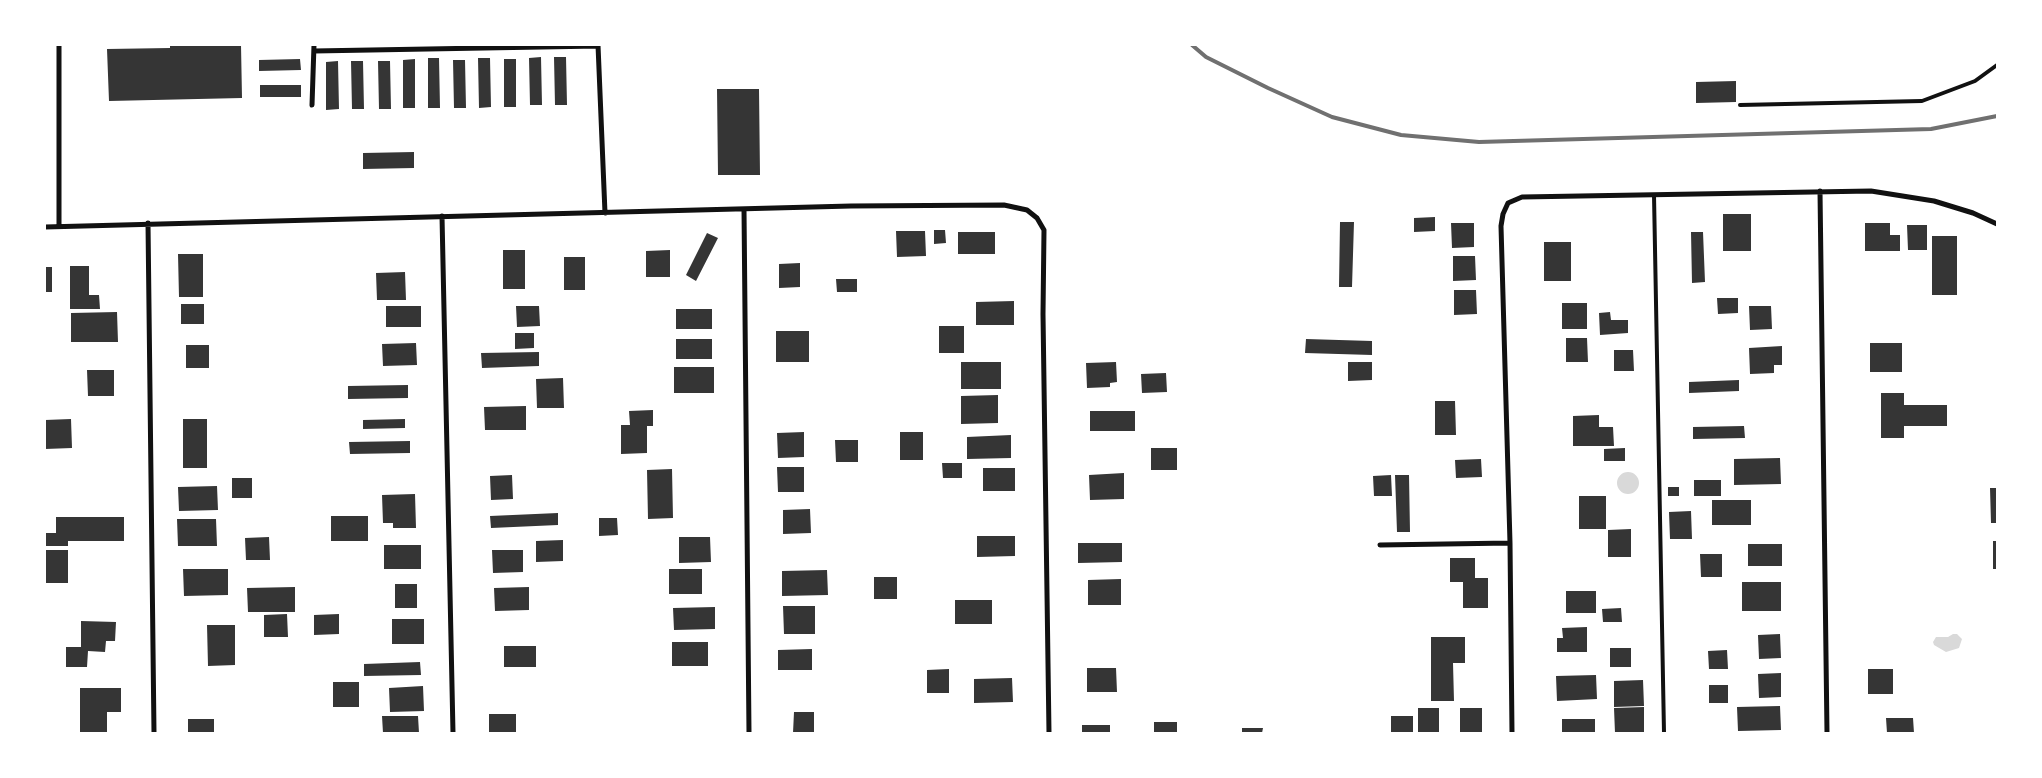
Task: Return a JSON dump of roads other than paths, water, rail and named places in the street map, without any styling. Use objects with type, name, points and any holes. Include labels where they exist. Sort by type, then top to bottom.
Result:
[{"type":"street","points":[[59,45],[59,226]]},
{"type":"street","points":[[312,105],[314,48],[598,46],[604,213]]},
{"type":"street","points":[[1820,191],[1827,733]]},
{"type":"street","points":[[1512,733],[1510,543],[1501,226],[1503,214],[1508,203],[1522,197],[1820,191],[1871,192],[1934,201],[1973,213],[1997,224]]},
{"type":"street","points":[[45,227],[744,209],[1004,206],[1027,210],[1037,218],[1044,230],[1043,314],[1048,733]]},
{"type":"street","points":[[744,209],[749,733]]},
{"type":"street","points":[[442,216],[453,733]]},
{"type":"street","points":[[148,224],[154,733]]},
{"type":"street","points":[[1380,545],[1510,543]]},
{"type":"lane","points":[[1740,105],[1922,101],[1975,81],[1997,65]]},
{"type":"lane","points":[[1654,195],[1664,733]]},
{"type":"railway","points":[[1192,45],[1206,57],[1332,117],[1401,135],[1479,142],[1931,129],[1997,116]]}]
